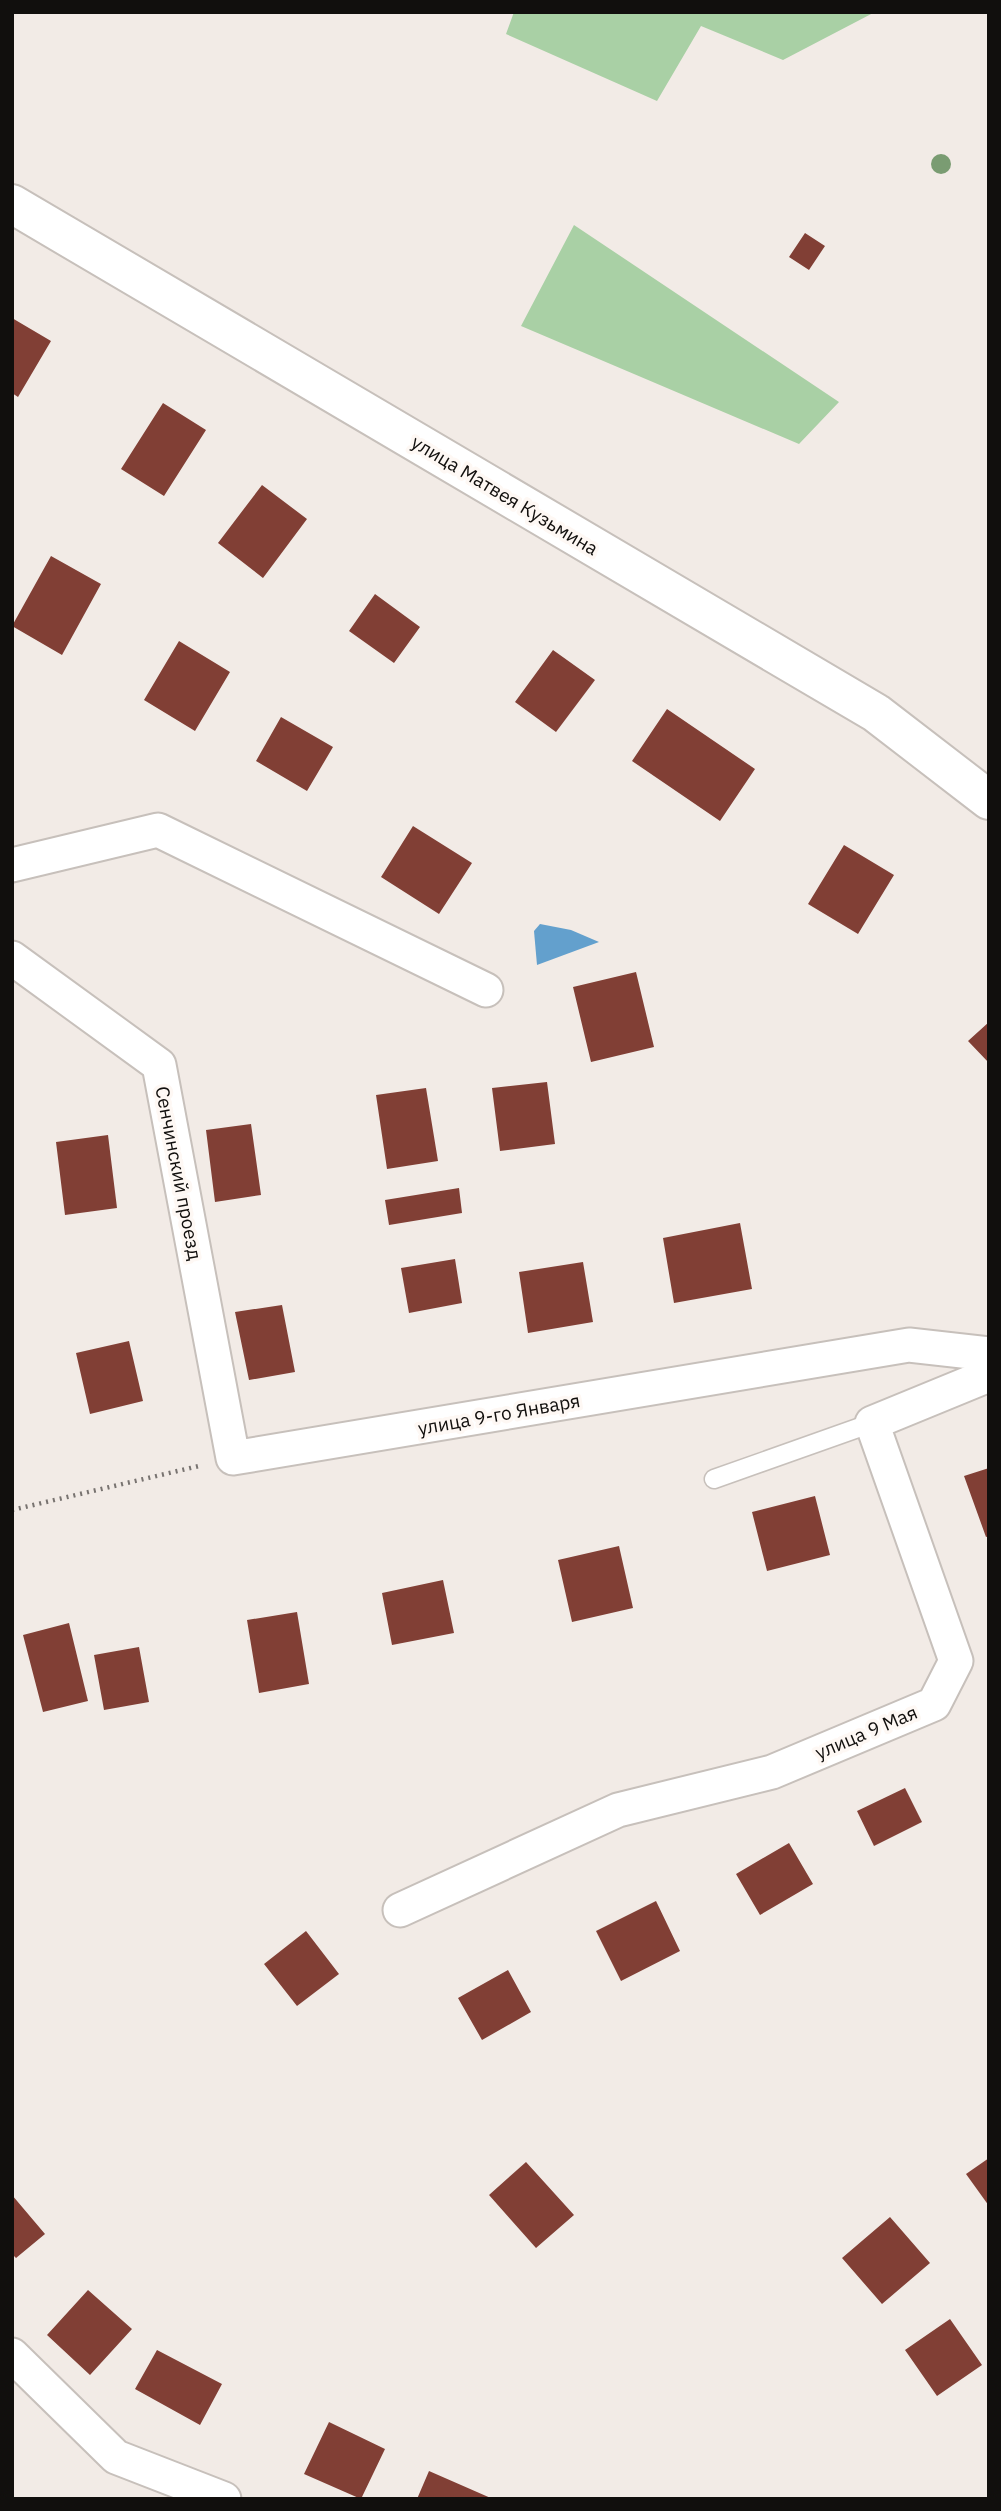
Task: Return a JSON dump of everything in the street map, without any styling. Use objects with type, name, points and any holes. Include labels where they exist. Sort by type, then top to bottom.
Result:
[{"type":"main road","name":"улица Матвея Кузьмина","points":[[12,204],[876,713],[989,800]]},
{"type":"street","points":[[12,865],[158,831],[486,990]]},
{"type":"street","name":"Сенчинский проезд","points":[[12,958],[159,1065],[233,1458]]},
{"type":"street","name":"улица 9-го Января","points":[[233,1458],[909,1345],[989,1354]]},
{"type":"street","points":[[872,1423],[989,1375]]},
{"type":"street","name":"улица 9 Мая","points":[[400,1910],[618,1810],[772,1772],[934,1704],[956,1661],[872,1423]]},
{"type":"street","points":[[12,2355],[117,2457],[224,2499]]},
{"type":"lane","points":[[714,1479],[872,1423]]},
{"type":"path","points":[[12,1510],[233,1458]]},
{"type":"green space","points":[[514,12],[875,12],[783,60],[701,26],[657,101],[506,34]]},
{"type":"green space","points":[[574,225],[839,402],[799,444],[521,326]]},
{"type":"water","points":[[540,924],[571,930],[599,942],[537,965],[534,931]]},
{"type":"building","points":[[805,233],[825,246],[809,270],[789,257]]},
{"type":"building","points":[[12,318],[51,341],[18,397],[12,393]]},
{"type":"building","points":[[163,403],[206,430],[164,496],[121,469]]},
{"type":"building","points":[[262,485],[307,519],[263,578],[218,543]]},
{"type":"building","points":[[51,556],[101,584],[62,655],[12,626]]},
{"type":"building","points":[[375,594],[420,627],[394,663],[349,631]]},
{"type":"building","points":[[179,641],[230,672],[195,731],[144,700]]},
{"type":"building","points":[[553,650],[595,680],[556,732],[515,702]]},
{"type":"building","points":[[667,709],[755,769],[720,821],[632,761]]},
{"type":"building","points":[[281,717],[333,747],[307,791],[256,761]]},
{"type":"building","points":[[413,826],[472,863],[439,914],[381,877]]},
{"type":"building","points":[[844,845],[894,875],[858,934],[808,904]]},
{"type":"building","points":[[636,972],[654,1047],[591,1062],[573,987]]},
{"type":"building","points":[[989,1022],[989,1063],[968,1041]]},
{"type":"building","points":[[547,1082],[555,1144],[500,1151],[492,1088]]},
{"type":"building","points":[[426,1088],[438,1161],[387,1169],[376,1095]]},
{"type":"building","points":[[251,1124],[261,1195],[215,1202],[206,1130]]},
{"type":"building","points":[[108,1135],[117,1208],[65,1215],[56,1142]]},
{"type":"building","points":[[459,1188],[462,1213],[389,1225],[385,1200]]},
{"type":"building","points":[[740,1223],[752,1289],[674,1303],[663,1238]]},
{"type":"building","points":[[455,1259],[462,1303],[409,1313],[401,1268]]},
{"type":"building","points":[[583,1262],[593,1322],[528,1333],[519,1272]]},
{"type":"building","points":[[282,1305],[295,1372],[249,1380],[235,1312]]},
{"type":"building","points":[[129,1341],[143,1401],[90,1414],[76,1353]]},
{"type":"building","points":[[989,1468],[989,1536],[986,1537],[964,1476]]},
{"type":"building","points":[[815,1496],[830,1555],[767,1571],[752,1512]]},
{"type":"building","points":[[619,1546],[633,1608],[572,1622],[558,1560]]},
{"type":"building","points":[[443,1580],[454,1633],[392,1645],[382,1593]]},
{"type":"building","points":[[297,1612],[309,1684],[259,1693],[247,1620]]},
{"type":"building","points":[[69,1623],[88,1701],[43,1712],[23,1635]]},
{"type":"building","points":[[139,1647],[149,1702],[104,1710],[94,1655]]},
{"type":"building","points":[[905,1788],[922,1822],[874,1846],[857,1811]]},
{"type":"building","points":[[789,1843],[813,1884],[760,1915],[736,1874]]},
{"type":"building","points":[[656,1901],[680,1951],[621,1981],[596,1931]]},
{"type":"building","points":[[306,1931],[339,1974],[297,2006],[264,1964]]},
{"type":"building","points":[[508,1970],[531,2012],[482,2040],[458,1998]]},
{"type":"building","points":[[989,2158],[989,2206],[966,2174]]},
{"type":"building","points":[[526,2162],[574,2215],[536,2248],[489,2195]]},
{"type":"building","points":[[12,2195],[45,2234],[16,2258],[12,2254]]},
{"type":"building","points":[[890,2217],[930,2263],[882,2304],[842,2258]]},
{"type":"building","points":[[88,2290],[132,2329],[90,2375],[47,2335]]},
{"type":"building","points":[[950,2319],[982,2365],[937,2396],[905,2350]]},
{"type":"building","points":[[157,2350],[222,2384],[200,2425],[135,2389]]},
{"type":"building","points":[[329,2422],[385,2449],[361,2499],[304,2474]]},
{"type":"building","points":[[429,2471],[493,2499],[417,2499]]}]
